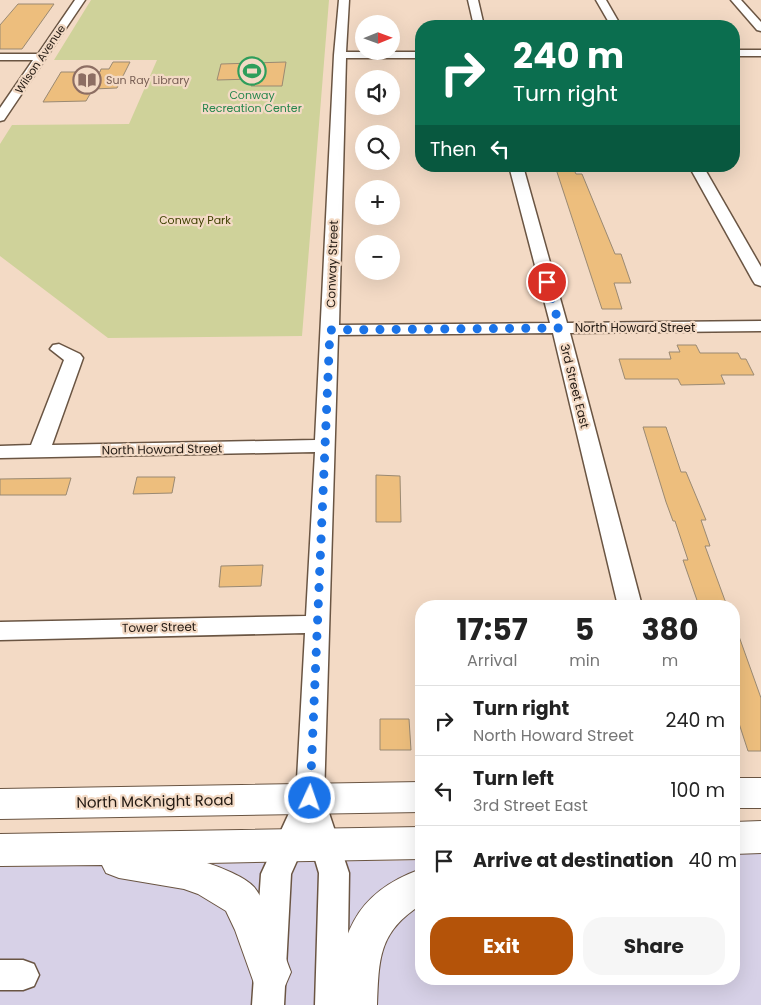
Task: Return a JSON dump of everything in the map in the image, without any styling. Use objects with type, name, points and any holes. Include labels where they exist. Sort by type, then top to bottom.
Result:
[{"type":"main road","points":[[740,793],[761,793]]},
{"type":"main road","name":"North McKnight Road","points":[[0,804],[415,797]]},
{"type":"main road","points":[[740,838],[761,837]]},
{"type":"main road","points":[[6,850],[415,843]]},
{"type":"main road","points":[[6,850],[144,864],[184,872],[212,882],[240,899],[254,926],[269,988]]},
{"type":"main road","points":[[356,1005],[361,954],[367,933],[386,909],[406,892],[415,888]]},
{"type":"street","name":"Wilson Avenue","points":[[0,117],[80,0]]},
{"type":"street","name":"Conway Street","points":[[310,798],[330,330],[339,55],[344,0]]},
{"type":"street","points":[[473,0],[478,20]]},
{"type":"street","points":[[601,0],[613,20]]},
{"type":"street","points":[[736,0],[761,28]]},
{"type":"street","points":[[740,53],[761,53]]},
{"type":"street","points":[[339,55],[415,55]]},
{"type":"street","points":[[0,57],[42,57]]},
{"type":"street","name":"3rd Street East","points":[[518,172],[560,328],[628,600]]},
{"type":"street","points":[[699,172],[761,281]]},
{"type":"street","name":"North Howard Street","points":[[330,330],[761,326]]},
{"type":"street","points":[[39,452],[74,358],[59,349]]},
{"type":"street","name":"North Howard Street","points":[[0,452],[325,446]]},
{"type":"street","name":"Tower Street","points":[[0,630],[318,624]]},
{"type":"street","points":[[269,988],[276,874],[308,844],[310,798]]},
{"type":"street","points":[[308,844],[334,873],[331,1005]]},
{"type":"shaded area","points":[[761,853],[761,1005],[0,1005],[0,867],[415,860],[415,985],[740,985],[740,854]]},
{"type":"green space","name":"Conway Park","points":[[91,0],[329,0],[302,336],[108,338],[0,256],[0,144],[12,125],[129,124],[157,60],[54,60]]},
{"type":"building","points":[[18,4],[54,4],[22,49],[0,49],[0,25]]},
{"type":"building","name":"Sun Ray Library","points":[[113,62],[130,62],[117,88],[93,89],[86,101],[43,102],[61,72],[100,72],[101,69],[109,69]]},
{"type":"building","name":"Conway Recreation Center","points":[[286,62],[282,86],[251,86],[253,79],[217,80],[221,64]]},
{"type":"building","points":[[557,172],[582,174],[615,254],[621,254],[631,283],[614,283],[622,309],[602,309]]},
{"type":"building","points":[[677,345],[696,345],[700,353],[738,353],[741,359],[746,359],[754,375],[721,375],[725,384],[681,385],[678,379],[625,379],[619,359],[671,359],[669,352],[680,352]]},
{"type":"building","points":[[643,427],[666,427],[681,472],[686,472],[706,520],[701,520],[710,546],[705,546],[725,600],[697,600],[683,560],[688,560],[675,521],[673,521]]},
{"type":"building","points":[[376,475],[400,476],[401,522],[376,522]]},
{"type":"building","points":[[137,477],[175,477],[172,493],[133,494]]},
{"type":"building","points":[[71,478],[66,495],[0,495],[0,479]]},
{"type":"building","points":[[263,565],[261,586],[219,587],[221,566]]},
{"type":"building","points":[[740,639],[761,698],[761,751],[748,751],[740,726]]},
{"type":"building","points":[[380,719],[409,719],[411,750],[380,750]]},
{"type":"place","name":"Conway Recreation Center","points":[[252,71]]},
{"type":"place","name":"Sun Ray Library","points":[[87,80]]},
{"type":"route","points":[[310,798],[330,330],[560,328],[547,282]]}]
